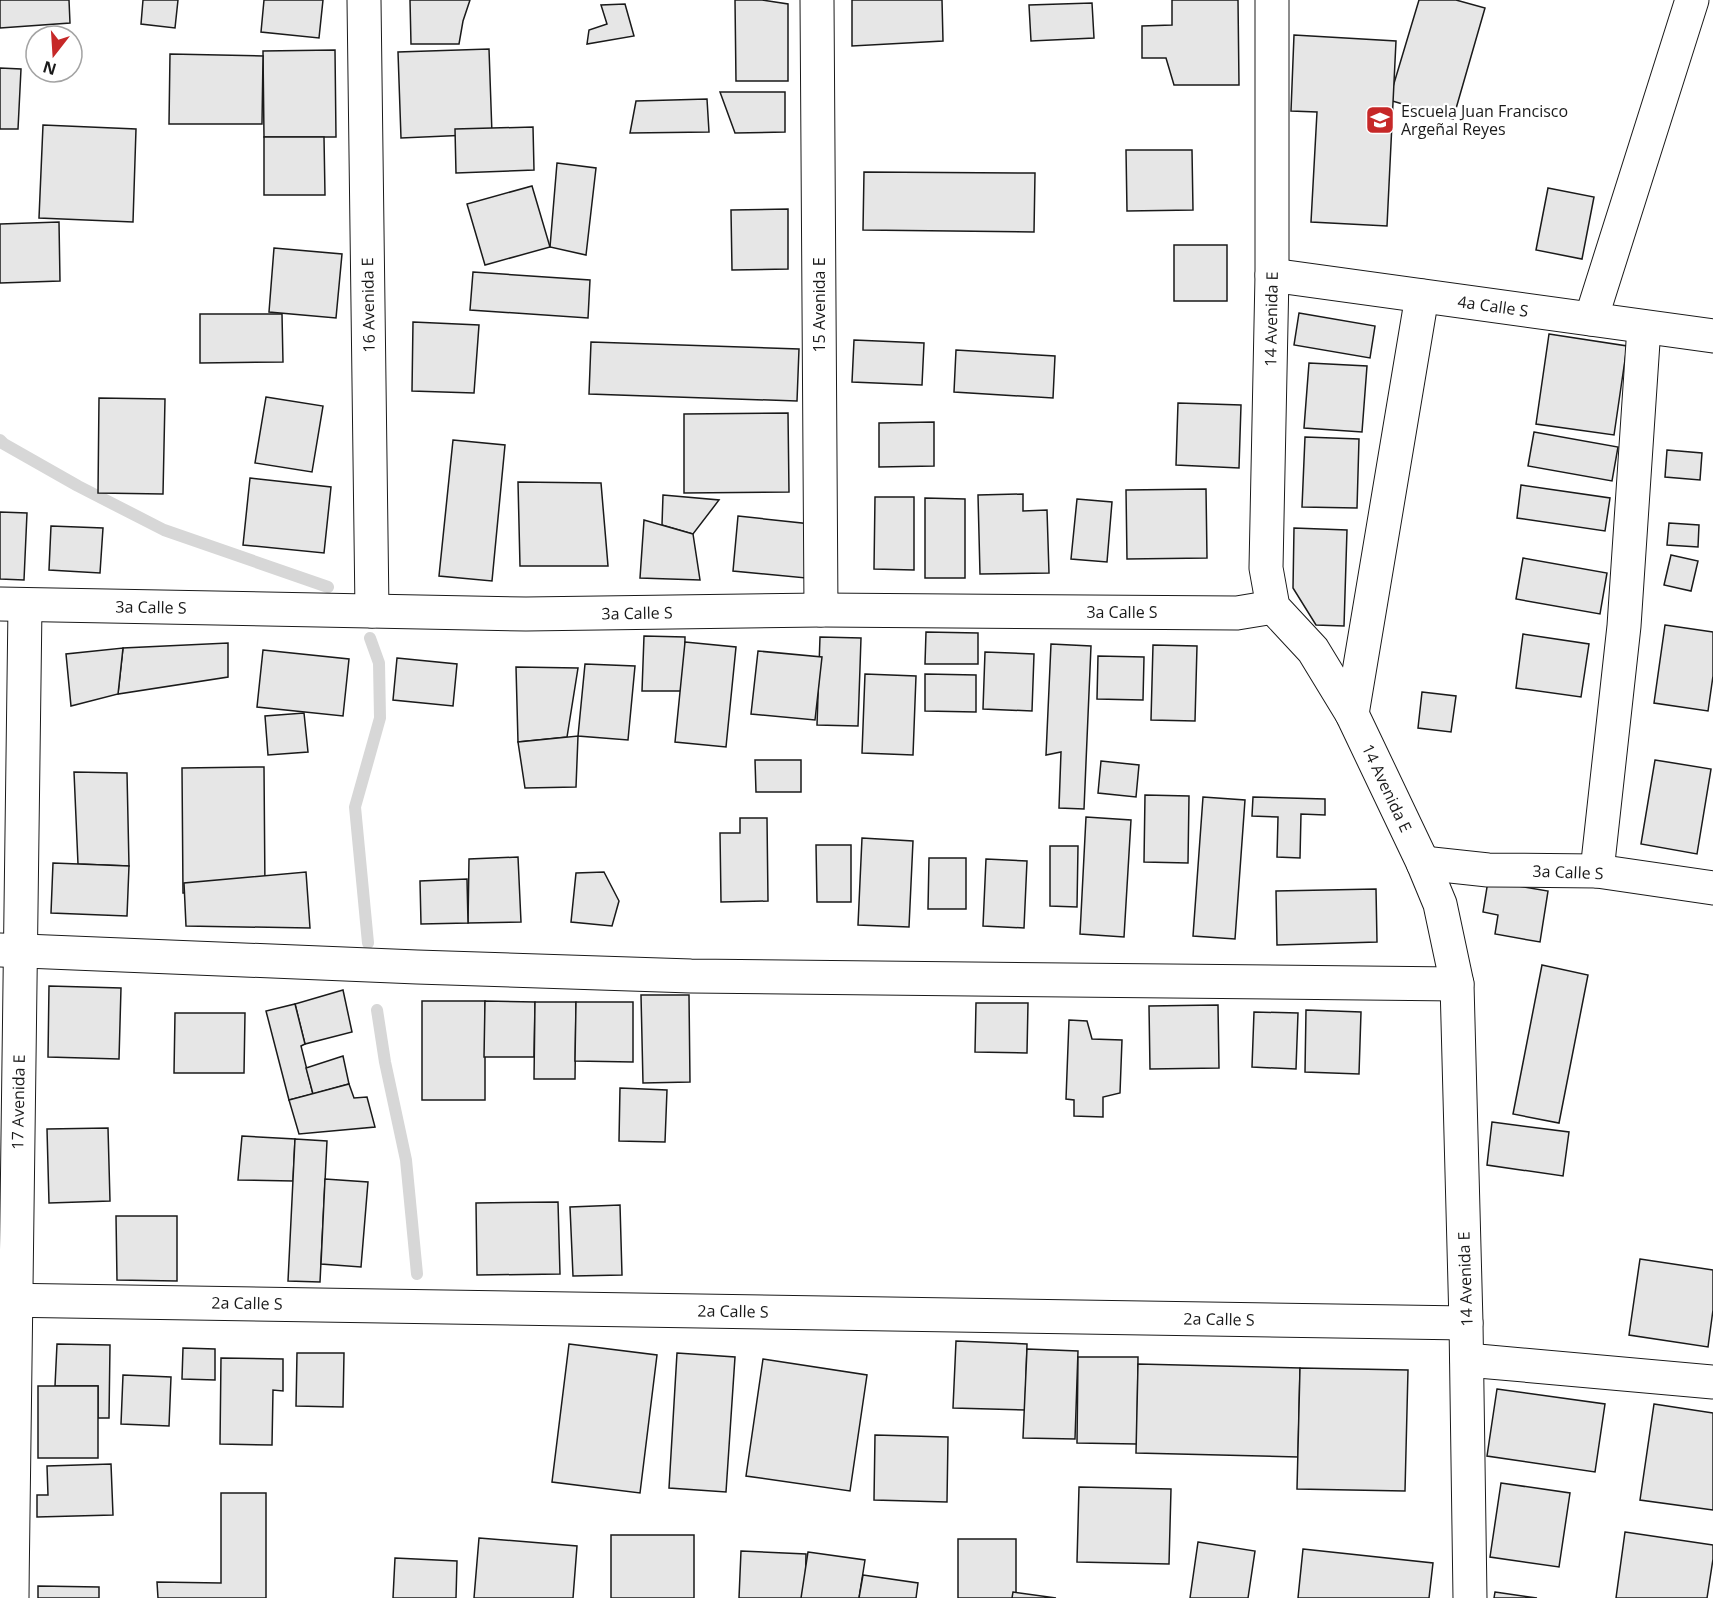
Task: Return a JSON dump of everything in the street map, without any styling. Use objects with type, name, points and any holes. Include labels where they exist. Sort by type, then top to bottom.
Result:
[{"type":"street","name":"16 Avenida E","points":[[364,0],[372,611]]},
{"type":"street","name":"15 Avenida E","points":[[817,0],[821,610]]},
{"type":"street","name":"14 Avenida E","points":[[1272,0],[1272,275],[1266,568],[1273,607],[1313,650],[1352,714],[1423,863],[1440,904],[1457,984],[1467,1360],[1470,1598]]},
{"type":"street","points":[[1592,319],[1692,0]]},
{"type":"street","name":"4a Calle S","points":[[1272,275],[1713,336]]},
{"type":"street","points":[[1352,714],[1422,296]]},
{"type":"street","points":[[1597,871],[1623,626],[1644,327]]},
{"type":"street","name":"3a Calle S","points":[[12,605],[526,615],[821,610],[1237,613],[1273,607]]},
{"type":"street","name":"17 Avenida E","points":[[12,605],[7,1300],[12,1598]]},
{"type":"street","name":"3a Calle S","points":[[1423,863],[1488,870],[1597,871],[1713,888]]},
{"type":"street","points":[[11,950],[406,967],[691,976],[1457,984]]},
{"type":"street","name":"2a Calle S","points":[[7,1300],[1466,1323]]},
{"type":"street","points":[[1467,1360],[1713,1382]]},
{"type":"building","points":[[0,0],[69,0],[70,23],[24,24],[24,26],[0,28]]},
{"type":"building","points":[[143,0],[178,0],[175,28],[141,24]]},
{"type":"building","points":[[264,0],[323,0],[319,38],[261,32]]},
{"type":"building","points":[[410,0],[470,0],[459,44],[411,44]]},
{"type":"building","points":[[735,0],[762,0],[788,4],[788,81],[736,81]]},
{"type":"building","points":[[852,0],[942,0],[943,41],[852,46]]},
{"type":"building","points":[[1172,0],[1238,0],[1239,85],[1174,85],[1166,58],[1142,58],[1142,26],[1172,25]]},
{"type":"building","points":[[1419,0],[1456,0],[1485,8],[1453,119],[1389,100]]},
{"type":"building","points":[[1092,3],[1094,38],[1031,41],[1029,5]]},
{"type":"building","points":[[625,4],[634,36],[587,44],[589,30],[607,24],[601,5]]},
{"type":"building","points":[[1294,35],[1396,41],[1387,226],[1311,222],[1317,112],[1291,111]]},
{"type":"building","points":[[489,49],[492,134],[401,138],[398,52]]},
{"type":"building","points":[[335,50],[336,137],[264,137],[263,51]]},
{"type":"building","points":[[170,54],[263,56],[262,124],[169,124]]},
{"type":"building","points":[[0,68],[21,69],[18,129],[0,129]]},
{"type":"building","points":[[720,92],[785,92],[785,132],[735,133]]},
{"type":"building","points":[[707,99],[709,132],[630,133],[636,101]]},
{"type":"building","points":[[43,125],[136,129],[133,222],[39,218]]},
{"type":"building","points":[[533,127],[534,170],[456,173],[455,129]]},
{"type":"building","points":[[264,137],[324,137],[325,195],[264,195]]},
{"type":"building","points":[[1126,150],[1192,150],[1193,210],[1127,211]]},
{"type":"building","points":[[557,163],[596,168],[586,255],[550,247]]},
{"type":"building","points":[[864,172],[1035,173],[1034,232],[863,230]]},
{"type":"building","points":[[532,186],[550,247],[485,265],[467,204]]},
{"type":"building","points":[[1548,188],[1594,197],[1582,259],[1536,250]]},
{"type":"building","points":[[788,209],[788,269],[732,270],[731,210]]},
{"type":"building","points":[[59,222],[60,281],[0,283],[0,224]]},
{"type":"building","points":[[1174,245],[1227,245],[1227,301],[1174,301]]},
{"type":"building","points":[[274,248],[342,254],[336,318],[269,312]]},
{"type":"building","points":[[473,272],[590,280],[588,318],[470,310]]},
{"type":"building","points":[[1299,313],[1375,326],[1370,358],[1294,345]]},
{"type":"building","points":[[200,314],[282,314],[283,362],[200,363]]},
{"type":"building","points":[[413,322],[479,325],[474,393],[412,391]]},
{"type":"building","points":[[1549,334],[1627,346],[1614,435],[1536,424]]},
{"type":"building","points":[[854,340],[924,343],[922,385],[852,382]]},
{"type":"building","points":[[591,342],[799,349],[797,401],[589,394]]},
{"type":"building","points":[[956,350],[1055,356],[1053,398],[954,392]]},
{"type":"building","points":[[1309,363],[1367,366],[1362,432],[1304,428]]},
{"type":"building","points":[[266,397],[323,406],[312,472],[255,463]]},
{"type":"building","points":[[99,398],[165,399],[163,494],[98,493]]},
{"type":"building","points":[[1178,403],[1241,405],[1239,468],[1176,465]]},
{"type":"building","points":[[788,413],[789,492],[684,493],[684,414]]},
{"type":"building","points":[[934,422],[934,466],[879,467],[879,423]]},
{"type":"building","points":[[1534,432],[1618,447],[1612,481],[1528,466]]},
{"type":"building","points":[[1305,437],[1359,439],[1357,508],[1302,507]]},
{"type":"building","points":[[453,440],[505,445],[492,581],[439,576]]},
{"type":"building","points":[[1667,450],[1702,453],[1700,480],[1665,477]]},
{"type":"building","points":[[250,478],[331,487],[324,553],[243,545]]},
{"type":"building","points":[[518,482],[601,483],[608,566],[520,566]]},
{"type":"building","points":[[1521,485],[1610,498],[1605,531],[1517,518]]},
{"type":"building","points":[[1206,489],[1207,558],[1127,559],[1126,490]]},
{"type":"building","points":[[1023,494],[1023,511],[1047,510],[1049,573],[980,574],[978,495]]},
{"type":"building","points":[[663,495],[719,500],[693,534],[662,525]]},
{"type":"building","points":[[875,497],[914,497],[914,570],[874,569]]},
{"type":"building","points":[[925,498],[965,499],[965,578],[925,578]]},
{"type":"building","points":[[1077,499],[1112,502],[1107,562],[1071,559]]},
{"type":"building","points":[[0,512],[27,513],[24,580],[0,579]]},
{"type":"building","points":[[738,516],[811,524],[806,578],[733,571]]},
{"type":"building","points":[[644,520],[693,534],[700,580],[640,578]]},
{"type":"building","points":[[1669,523],[1699,525],[1698,547],[1667,545]]},
{"type":"building","points":[[51,526],[103,528],[100,573],[49,570]]},
{"type":"building","points":[[1294,528],[1347,530],[1344,626],[1316,625],[1293,588]]},
{"type":"building","points":[[1671,555],[1698,561],[1691,591],[1664,585]]},
{"type":"building","points":[[1523,558],[1607,573],[1600,614],[1516,599]]},
{"type":"building","points":[[1665,625],[1713,632],[1713,676],[1708,711],[1654,703]]},
{"type":"building","points":[[926,632],[978,633],[978,664],[925,664]]},
{"type":"building","points":[[1523,634],[1589,644],[1581,697],[1516,688]]},
{"type":"building","points":[[644,636],[685,637],[684,691],[642,691]]},
{"type":"building","points":[[820,637],[861,638],[858,726],[817,725]]},
{"type":"building","points":[[685,642],[736,647],[726,747],[675,742]]},
{"type":"building","points":[[228,643],[228,677],[118,694],[123,648]]},
{"type":"building","points":[[1051,644],[1091,646],[1084,809],[1059,808],[1061,752],[1046,755]]},
{"type":"building","points":[[1153,645],[1197,646],[1195,721],[1151,720]]},
{"type":"building","points":[[123,648],[118,694],[71,706],[66,654]]},
{"type":"building","points":[[263,650],[349,659],[343,716],[257,707]]},
{"type":"building","points":[[758,651],[822,657],[815,720],[751,714]]},
{"type":"building","points":[[985,652],[1034,654],[1032,711],[983,709]]},
{"type":"building","points":[[1098,656],[1144,657],[1143,700],[1097,699]]},
{"type":"building","points":[[397,658],[457,664],[453,706],[393,700]]},
{"type":"building","points":[[585,664],[635,666],[628,740],[578,736]]},
{"type":"building","points":[[516,667],[578,668],[567,737],[518,742]]},
{"type":"building","points":[[865,674],[916,676],[913,755],[862,753]]},
{"type":"building","points":[[925,674],[976,675],[976,712],[925,711]]},
{"type":"building","points":[[1422,692],[1456,696],[1451,732],[1418,728]]},
{"type":"building","points":[[304,713],[308,752],[268,755],[265,716]]},
{"type":"building","points":[[578,736],[576,787],[525,788],[518,742]]},
{"type":"building","points":[[755,760],[801,760],[801,792],[756,792]]},
{"type":"building","points":[[1655,760],[1711,769],[1697,854],[1641,844]]},
{"type":"building","points":[[1101,761],[1139,765],[1136,797],[1098,793]]},
{"type":"building","points":[[264,767],[265,892],[183,893],[182,768]]},
{"type":"building","points":[[74,772],[127,773],[129,866],[78,864]]},
{"type":"building","points":[[1145,795],[1189,796],[1188,863],[1144,862]]},
{"type":"building","points":[[1203,797],[1245,800],[1235,939],[1193,936]]},
{"type":"building","points":[[1253,797],[1325,799],[1325,815],[1301,814],[1300,858],[1277,857],[1278,817],[1252,816]]},
{"type":"building","points":[[1086,817],[1131,820],[1124,937],[1080,934]]},
{"type":"building","points":[[740,818],[767,818],[768,901],[721,902],[720,833],[740,833]]},
{"type":"building","points":[[862,838],[913,841],[909,927],[858,925]]},
{"type":"building","points":[[816,845],[851,845],[851,902],[817,902]]},
{"type":"building","points":[[1050,846],[1078,846],[1077,907],[1050,906]]},
{"type":"building","points":[[518,857],[521,922],[468,923],[469,859]]},
{"type":"building","points":[[929,858],[966,858],[966,909],[928,909]]},
{"type":"building","points":[[986,859],[1027,861],[1024,928],[983,926]]},
{"type":"building","points":[[53,863],[129,866],[127,916],[51,913]]},
{"type":"building","points":[[306,872],[310,928],[186,926],[184,883]]},
{"type":"building","points":[[604,872],[619,901],[612,926],[571,922],[576,873]]},
{"type":"building","points":[[467,879],[468,923],[421,924],[420,881]]},
{"type":"building","points":[[1488,881],[1548,891],[1540,942],[1495,934],[1498,915],[1483,912]]},
{"type":"building","points":[[1376,889],[1377,942],[1277,945],[1276,891]]},
{"type":"building","points":[[1542,965],[1588,975],[1559,1123],[1513,1114]]},
{"type":"building","points":[[49,986],[121,988],[119,1059],[48,1057]]},
{"type":"building","points":[[343,990],[352,1032],[305,1044],[295,1004]]},
{"type":"building","points":[[641,995],[689,995],[690,1082],[643,1083]]},
{"type":"building","points":[[422,1001],[485,1001],[485,1100],[422,1100]]},
{"type":"building","points":[[485,1001],[535,1002],[534,1057],[484,1057]]},
{"type":"building","points":[[535,1002],[576,1002],[575,1079],[534,1079]]},
{"type":"building","points":[[576,1002],[633,1002],[633,1062],[575,1061]]},
{"type":"building","points":[[976,1003],[1028,1003],[1027,1053],[975,1052]]},
{"type":"building","points":[[295,1004],[305,1044],[301,1046],[313,1094],[289,1100],[266,1011]]},
{"type":"building","points":[[1218,1005],[1219,1068],[1150,1069],[1149,1006]]},
{"type":"building","points":[[1306,1010],[1361,1012],[1359,1074],[1305,1072]]},
{"type":"building","points":[[1254,1012],[1298,1013],[1296,1069],[1252,1067]]},
{"type":"building","points":[[175,1013],[245,1013],[244,1073],[174,1073]]},
{"type":"building","points":[[1069,1020],[1087,1021],[1092,1039],[1122,1040],[1120,1093],[1103,1097],[1103,1117],[1074,1116],[1074,1100],[1066,1099]]},
{"type":"building","points":[[343,1056],[349,1084],[313,1094],[306,1068]]},
{"type":"building","points":[[349,1084],[354,1098],[367,1097],[375,1127],[299,1134],[289,1100]]},
{"type":"building","points":[[620,1088],[667,1090],[665,1142],[619,1141]]},
{"type":"building","points":[[1492,1122],[1569,1132],[1563,1176],[1487,1165]]},
{"type":"building","points":[[108,1128],[110,1201],[49,1203],[47,1129]]},
{"type":"building","points":[[242,1136],[295,1139],[293,1181],[238,1180]]},
{"type":"building","points":[[295,1139],[327,1141],[320,1282],[288,1281]]},
{"type":"building","points":[[325,1179],[368,1182],[361,1267],[321,1264]]},
{"type":"building","points":[[558,1202],[560,1274],[477,1275],[476,1203]]},
{"type":"building","points":[[620,1205],[622,1275],[573,1276],[570,1207]]},
{"type":"building","points":[[116,1216],[177,1216],[177,1281],[117,1280]]},
{"type":"building","points":[[1640,1259],[1713,1270],[1713,1310],[1708,1347],[1629,1335]]},
{"type":"building","points":[[956,1341],[1027,1344],[1025,1410],[953,1408]]},
{"type":"building","points":[[57,1344],[110,1345],[109,1418],[98,1418],[98,1386],[55,1386]]},
{"type":"building","points":[[569,1344],[657,1355],[640,1493],[552,1482]]},
{"type":"building","points":[[183,1348],[215,1349],[215,1380],[182,1379]]},
{"type":"building","points":[[1027,1349],[1078,1351],[1075,1439],[1023,1438]]},
{"type":"building","points":[[297,1353],[344,1353],[343,1407],[296,1406]]},
{"type":"building","points":[[677,1353],[735,1357],[726,1492],[669,1488]]},
{"type":"building","points":[[1078,1357],[1138,1357],[1137,1444],[1077,1443]]},
{"type":"building","points":[[221,1358],[283,1359],[283,1391],[273,1390],[272,1445],[220,1444]]},
{"type":"building","points":[[763,1359],[867,1375],[850,1491],[746,1476]]},
{"type":"building","points":[[1138,1364],[1300,1368],[1298,1457],[1136,1453]]},
{"type":"building","points":[[1300,1368],[1408,1370],[1405,1491],[1297,1489]]},
{"type":"building","points":[[123,1375],[171,1377],[169,1426],[121,1424]]},
{"type":"building","points":[[38,1386],[98,1386],[98,1458],[38,1458]]},
{"type":"building","points":[[1497,1389],[1605,1404],[1595,1472],[1487,1456]]},
{"type":"building","points":[[1654,1404],[1713,1413],[1713,1510],[1640,1500]]},
{"type":"building","points":[[875,1435],[948,1437],[947,1502],[874,1500]]},
{"type":"building","points":[[111,1464],[113,1515],[37,1517],[37,1495],[48,1495],[47,1466]]},
{"type":"building","points":[[1501,1483],[1570,1493],[1559,1567],[1490,1557]]},
{"type":"building","points":[[1079,1487],[1171,1489],[1169,1564],[1077,1562]]},
{"type":"building","points":[[221,1493],[266,1493],[266,1598],[158,1598],[157,1582],[221,1583]]},
{"type":"building","points":[[1625,1532],[1713,1545],[1707,1598],[1616,1598]]},
{"type":"building","points":[[611,1535],[694,1535],[694,1598],[611,1598]]},
{"type":"building","points":[[479,1538],[577,1546],[573,1598],[474,1598]]},
{"type":"building","points":[[958,1539],[1016,1539],[1016,1598],[958,1598]]},
{"type":"building","points":[[1198,1542],[1255,1551],[1248,1598],[1190,1598]]},
{"type":"building","points":[[1303,1549],[1433,1563],[1429,1598],[1298,1598]]},
{"type":"building","points":[[741,1551],[806,1554],[805,1598],[739,1598]]},
{"type":"building","points":[[808,1552],[865,1560],[859,1598],[801,1598]]},
{"type":"building","points":[[395,1558],[457,1561],[456,1598],[393,1598]]},
{"type":"building","points":[[863,1575],[918,1583],[916,1598],[859,1598]]},
{"type":"building","points":[[38,1586],[99,1587],[99,1598],[38,1598]]},
{"type":"building","points":[[1013,1592],[1056,1598],[1012,1598]]},
{"type":"building","points":[[1495,1592],[1537,1598],[1494,1598]]},
{"type":"waterway","points":[[0,440],[78,486],[164,530],[328,587]]},
{"type":"waterway","points":[[368,943],[355,807],[380,718],[379,663],[370,638]]},
{"type":"waterway","points":[[377,1010],[385,1062],[406,1160],[417,1274]]},
{"type":"place","name":"Escuela Juan Francisco Argeñal Reyes","points":[[1380,120]]}]
